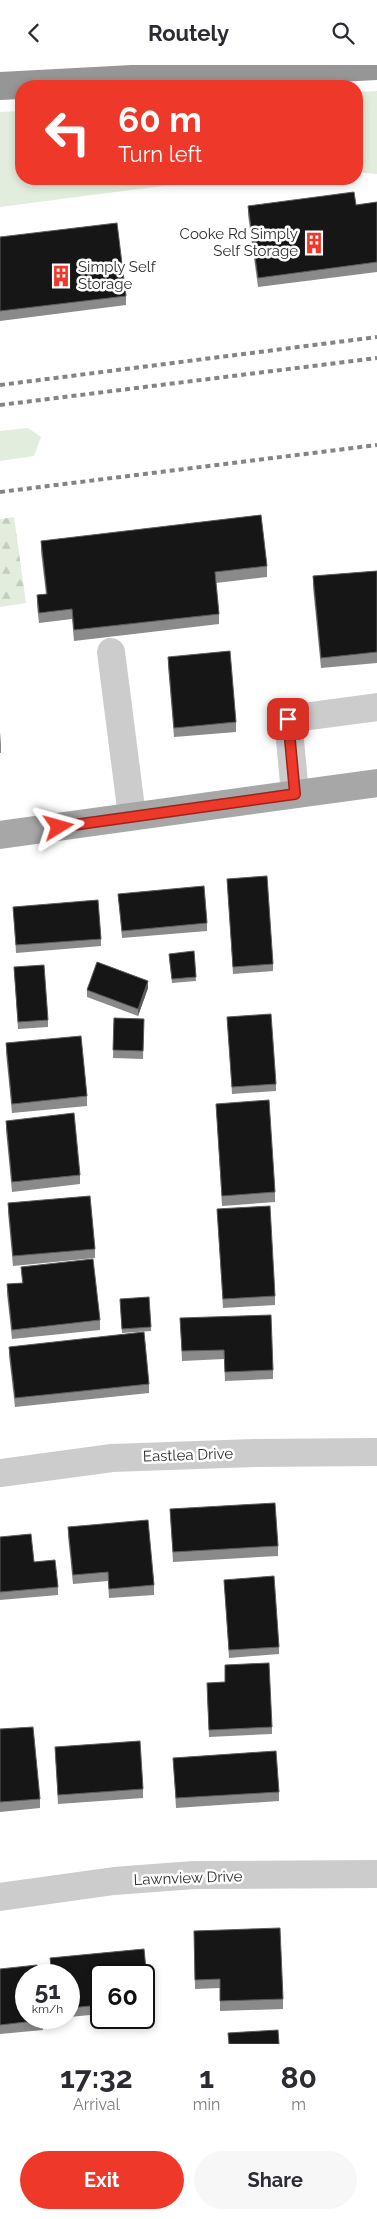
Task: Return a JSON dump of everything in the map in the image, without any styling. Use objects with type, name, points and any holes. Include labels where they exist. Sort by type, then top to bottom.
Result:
[{"type":"highway","points":[[113,80],[377,66]]},
{"type":"highway","points":[[0,86],[15,85]]},
{"type":"main road","points":[[0,835],[377,783]]},
{"type":"street","points":[[111,652],[132,816]]},
{"type":"street","points":[[295,794],[288,719],[377,707]]},
{"type":"street","name":"Eastlea Drive","points":[[0,1473],[112,1457],[377,1452]]},
{"type":"street","name":"Lawnview Drive","points":[[0,1897],[114,1881],[194,1875],[377,1873]]},
{"type":"green space","points":[[377,91],[377,174],[363,173],[363,92]]},
{"type":"green space","points":[[15,111],[15,185],[170,185],[0,207],[0,112]]},
{"type":"green space","points":[[28,428],[41,437],[34,456],[0,461],[0,431]]},
{"type":"green space","points":[[14,517],[26,603],[0,607],[0,519]]},
{"type":"building","name":"Cooke Rd Simply Self Storage","points":[[354,192],[356,205],[377,202],[377,262],[258,278],[248,206]]},
{"type":"building","name":"Simply Self Storage","points":[[117,223],[126,296],[0,311],[0,237]]},
{"type":"building","points":[[261,515],[267,566],[215,572],[219,614],[74,630],[72,609],[39,613],[37,595],[47,594],[41,541]]},
{"type":"building","points":[[377,571],[377,652],[321,658],[313,576]]},
{"type":"building","points":[[230,651],[236,722],[174,728],[168,657]]},
{"type":"building","points":[[267,876],[273,964],[233,967],[227,879]]},
{"type":"building","points":[[204,886],[207,923],[122,931],[118,894]]},
{"type":"building","points":[[98,900],[101,939],[16,945],[13,907]]},
{"type":"building","points":[[194,951],[196,977],[172,979],[169,954]]},
{"type":"building","points":[[97,962],[148,981],[138,1009],[87,990]]},
{"type":"building","points":[[44,965],[48,1020],[18,1022],[14,967]]},
{"type":"building","points":[[271,1014],[276,1084],[232,1087],[227,1017]]},
{"type":"building","points":[[114,1018],[144,1019],[143,1051],[113,1050]]},
{"type":"building","points":[[81,1036],[87,1096],[12,1104],[6,1043]]},
{"type":"building","points":[[269,1100],[275,1192],[222,1196],[216,1104]]},
{"type":"building","points":[[74,1113],[80,1175],[12,1182],[6,1121]]},
{"type":"building","points":[[90,1196],[95,1249],[13,1256],[8,1203]]},
{"type":"building","points":[[270,1206],[275,1296],[223,1299],[217,1209]]},
{"type":"building","points":[[93,1259],[100,1320],[12,1330],[7,1284],[23,1283],[21,1267]]},
{"type":"building","points":[[149,1297],[151,1327],[122,1329],[120,1299]]},
{"type":"building","points":[[271,1315],[273,1370],[225,1372],[224,1350],[182,1351],[180,1318]]},
{"type":"building","points":[[144,1332],[149,1384],[15,1398],[9,1347]]},
{"type":"building","points":[[275,1503],[278,1546],[173,1552],[170,1509]]},
{"type":"building","points":[[148,1520],[154,1585],[109,1589],[108,1572],[73,1575],[68,1527]]},
{"type":"building","points":[[31,1534],[34,1562],[55,1560],[58,1587],[0,1592],[0,1537]]},
{"type":"building","points":[[274,1576],[279,1647],[229,1650],[224,1580]]},
{"type":"building","points":[[269,1663],[272,1727],[209,1730],[207,1683],[225,1682],[225,1665]]},
{"type":"building","points":[[33,1727],[40,1799],[0,1802],[0,1729]]},
{"type":"building","points":[[140,1741],[143,1789],[58,1795],[55,1747]]},
{"type":"building","points":[[276,1751],[279,1792],[176,1798],[173,1758]]},
{"type":"building","points":[[280,1928],[283,1999],[220,2001],[220,1979],[195,1980],[194,1931]]},
{"type":"building","points":[[144,1949],[145,1964],[90,1964],[90,2006],[80,2007],[80,1964],[51,1964],[50,1958]]},
{"type":"building","points":[[15,1967],[15,2023],[0,2025],[0,1969]]},
{"type":"building","points":[[278,2030],[279,2044],[229,2044],[228,2033]]},
{"type":"railway","points":[[0,385],[377,337]]},
{"type":"railway","points":[[0,405],[377,358]]},
{"type":"railway","points":[[0,492],[377,445]]},
{"type":"place","name":"Cooke Rd Simply Self Storage","points":[[314,243]]},
{"type":"place","name":"Simply Self Storage","points":[[61,276]]},
{"type":"route","points":[[59,827],[295,794],[288,719]]}]
